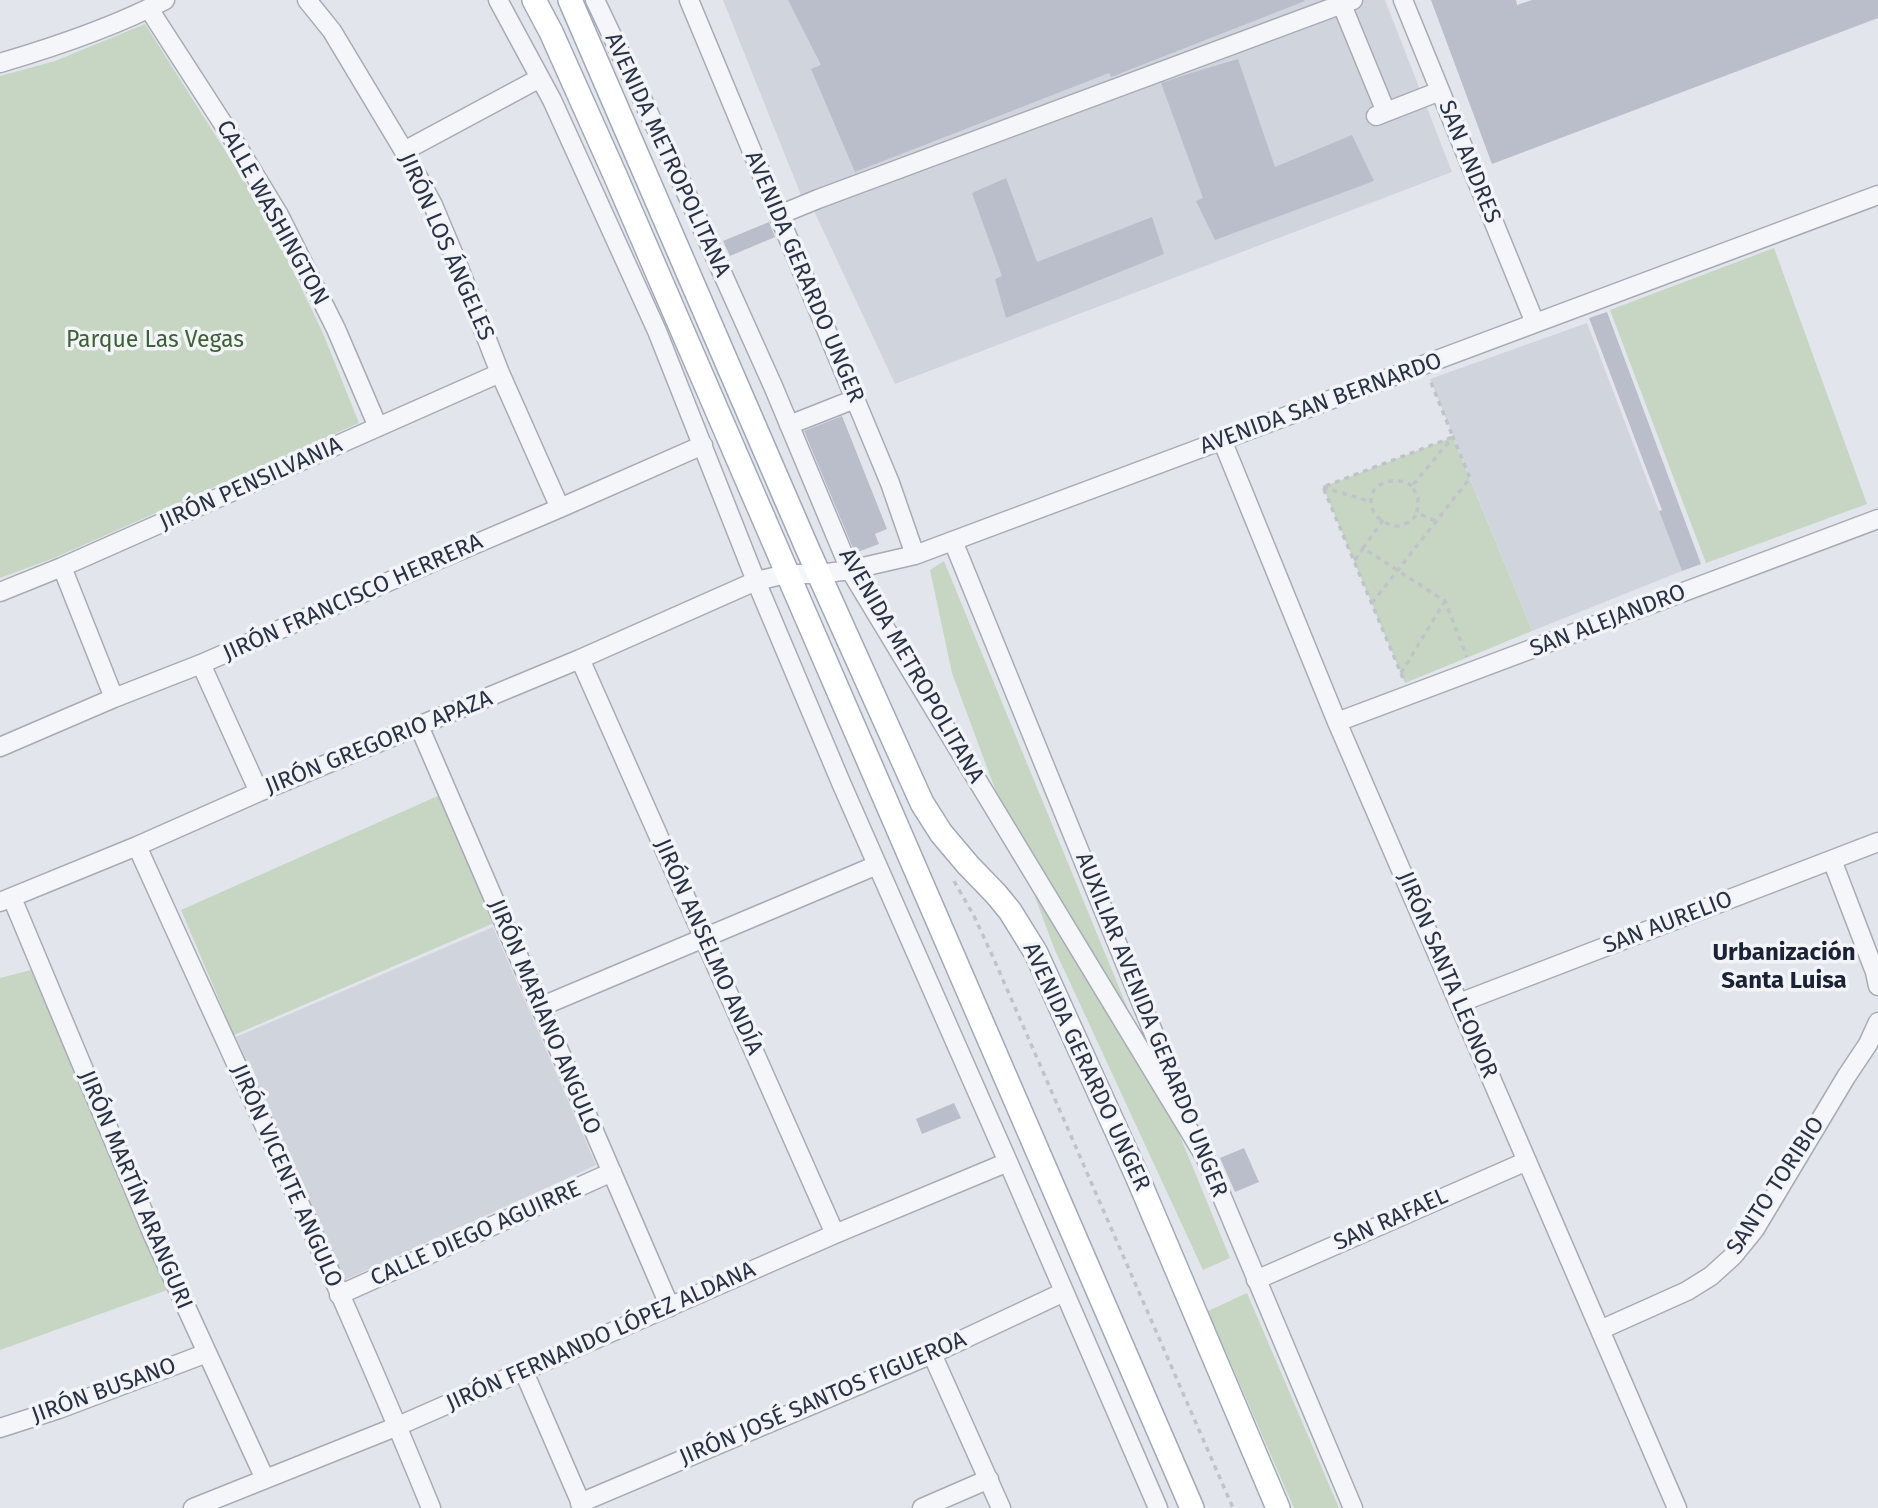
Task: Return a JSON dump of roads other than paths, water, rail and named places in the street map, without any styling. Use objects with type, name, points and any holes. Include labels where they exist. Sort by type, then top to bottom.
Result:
[{"type":"main road","points":[[534,0],[615,175],[1192,1508]]},
{"type":"main road","name":"AVENIDA METROPOLITANA","points":[[570,0],[819,574]]},
{"type":"main road","name":"AVENIDA GERARDO UNGER","points":[[819,574],[922,803],[941,833],[1010,911],[1036,953],[1137,1176],[1278,1508]]},
{"type":"main road","points":[[1177,1508],[1178,1477]]},
{"type":"street","name":"JIRÓN LOS ÁNGELES","points":[[307,0],[332,31],[433,205],[500,373],[561,508]]},
{"type":"street","points":[[498,0],[552,100],[657,331],[756,581],[1158,1508]]},
{"type":"street","name":"AVENIDA METROPOLITANA","points":[[595,0],[675,169],[850,570],[1204,1155]]},
{"type":"street","name":"AVENIDA GERARDO UNGER","points":[[689,0],[890,483],[915,555]]},
{"type":"street","name":"SAN ANDRES","points":[[1403,0],[1535,323]]},
{"type":"street","points":[[779,215],[1348,2],[1381,114],[1440,91]]},
{"type":"street","points":[[0,63],[52,48],[157,4]]},
{"type":"street","name":"CALLE WASHINGTON","points":[[157,4],[279,215],[336,329],[378,427]]},
{"type":"street","points":[[404,151],[540,78]]},
{"type":"street","name":"AVENIDA SAN BERNARDO","points":[[756,581],[787,574],[850,570],[915,555],[1878,195]]},
{"type":"street","name":"JIRÓN PENSILVANIA","points":[[0,592],[500,373]]},
{"type":"street","points":[[789,425],[855,399]]},
{"type":"street","name":"JIRÓN SANTA LEONOR","points":[[1222,440],[1337,722],[1677,1508]]},
{"type":"street","name":"JIRÓN FRANCISCO HERRERA","points":[[0,747],[201,664],[703,445]]},
{"type":"street","name":"SAN ALEJANDRO","points":[[1337,722],[1878,519]]},
{"type":"street","name":"AUXILIAR AVENIDA GERARDO UNGER","points":[[953,541],[1204,1155],[1353,1508]]},
{"type":"street","points":[[62,567],[114,698]]},
{"type":"street","name":"JIRÓN GREGORIO APAZA","points":[[6,900],[580,659],[756,581]]},
{"type":"street","name":"JIRÓN ANSELMO ANDÍA","points":[[580,659],[835,1234]]},
{"type":"street","points":[[201,664],[258,792]]},
{"type":"street","name":"JIRÓN MARIANO ANGULO","points":[[419,726],[670,1307]]},
{"type":"street","name":"SAN AURELIO","points":[[1459,1003],[1878,842]]},
{"type":"street","name":"JIRÓN VICENTE ANGULO","points":[[136,846],[398,1426],[431,1508]]},
{"type":"street","points":[[1832,860],[1878,986]]},
{"type":"street","points":[[540,1007],[877,865]]},
{"type":"street","name":"JIRÓN MARTÍN ARANGURI","points":[[6,900],[153,1235],[265,1479]]},
{"type":"street","name":"SANTO TORIBIO","points":[[1600,1330],[1687,1290],[1711,1276],[1733,1256],[1755,1228],[1868,1044],[1878,1023]]},
{"type":"street","name":"SAN RAFAEL","points":[[1256,1280],[1527,1161]]},
{"type":"street","name":"JIRÓN FERNANDO LÓPEZ ALDANA","points":[[193,1508],[398,1426],[835,1234],[1008,1162]]},
{"type":"street","name":"CALLE DIEGO AGUIRRE","points":[[339,1295],[612,1172]]},
{"type":"street","name":"JIRÓN JOSÉ SANTOS FIGUEROA","points":[[581,1505],[932,1354],[1064,1292]]},
{"type":"street","name":"JIRÓN BUSANO","points":[[0,1428],[59,1409],[207,1353]]},
{"type":"street","points":[[932,1354],[1001,1508]]},
{"type":"street","points":[[524,1371],[581,1505]]},
{"type":"street","points":[[922,1508],[989,1479]]},
{"type":"district","name":"Urbanización Santa Luisa","points":[[1784,967]]},
{"type":"park label","name":"Parque Las Vegas","points":[[155,341]]}]
